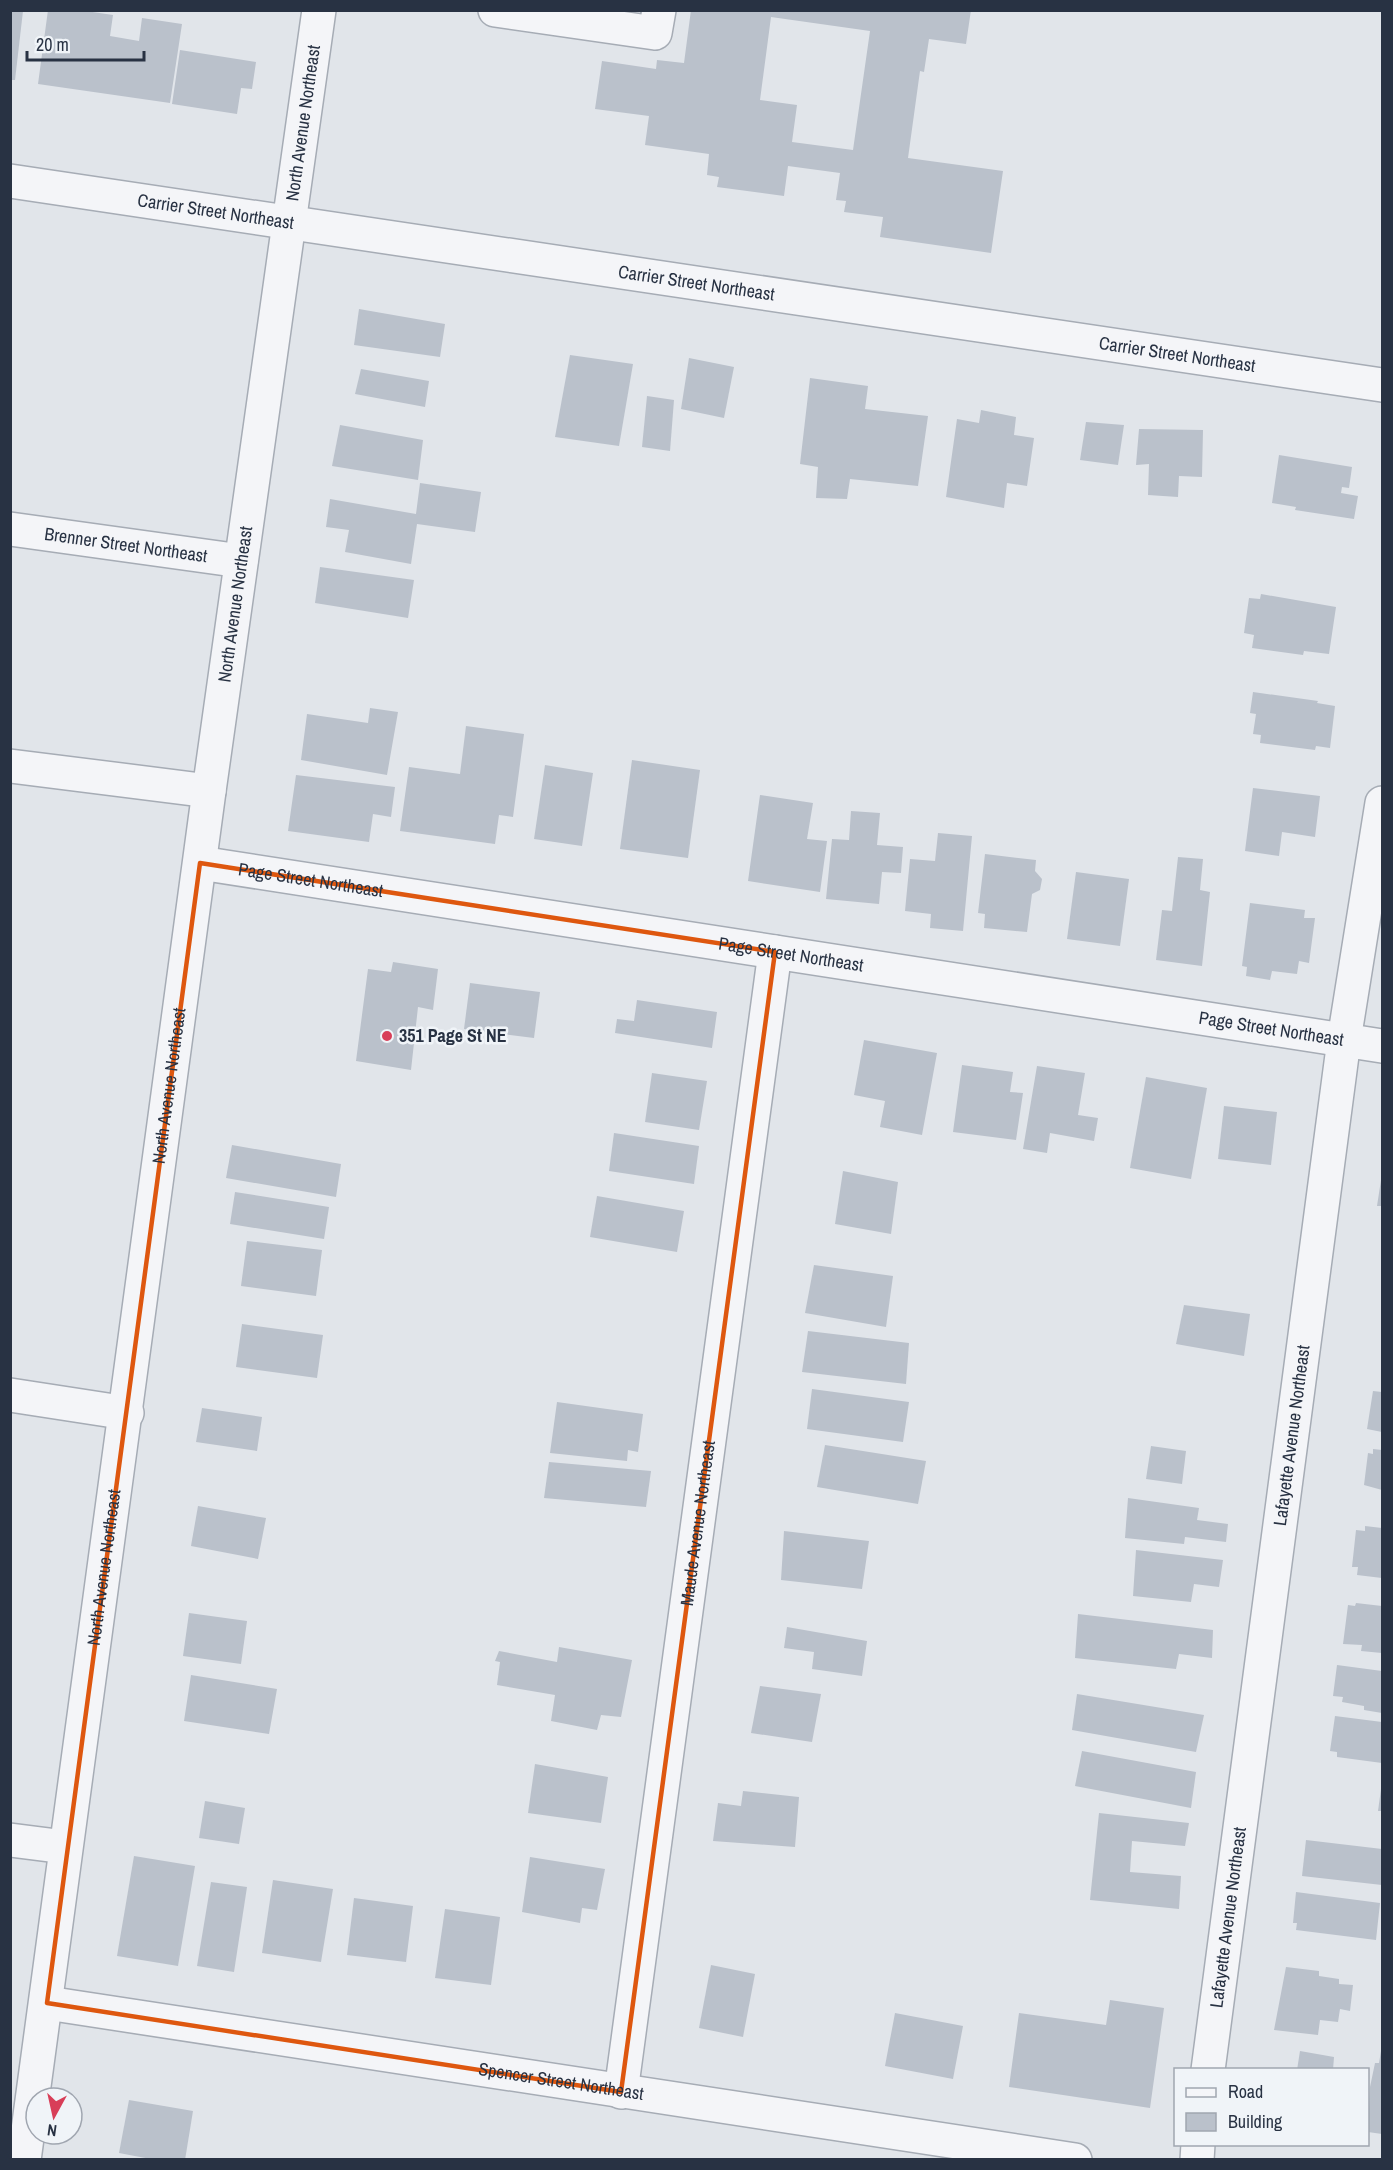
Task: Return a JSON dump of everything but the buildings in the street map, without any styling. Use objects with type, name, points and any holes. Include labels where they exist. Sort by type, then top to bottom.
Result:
[{"type":"street","name":"North Avenue Northeast","points":[[24,2160],[65,1847],[127,1413],[209,791],[291,223],[319,10]]},
{"type":"street","points":[[495,10],[655,33],[659,10]]},
{"type":"street","name":"Carrier Street Northeast","points":[[10,181],[1383,385]]},
{"type":"street","name":"Brenner Street Northeast","points":[[10,529],[241,561]]},
{"type":"street","points":[[10,766],[209,791]]},
{"type":"street","name":"Lafayette Avenue Northeast","points":[[1208,2068],[1344,1040],[1383,802]]},
{"type":"street","name":"Page Street Northeast","points":[[200,863],[1383,1046]]},
{"type":"street","name":"Maude Avenue Northeast","points":[[621,2092],[775,952]]},
{"type":"street","points":[[10,1395],[127,1413]]},
{"type":"street","points":[[10,1840],[65,1847]]},
{"type":"street","name":"Spencer Street Northeast","points":[[46,2003],[1075,2160]]},
{"type":"highlighted area","points":[[200,863],[775,952],[621,2092],[47,2003]]},
{"type":"place","name":"351 Page St NE","points":[[387,1036]]}]
